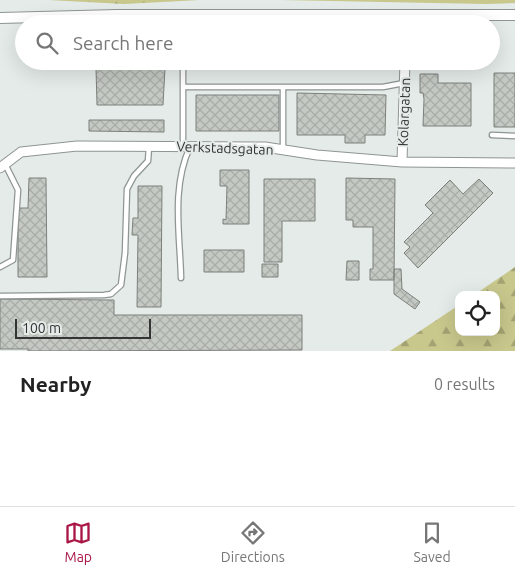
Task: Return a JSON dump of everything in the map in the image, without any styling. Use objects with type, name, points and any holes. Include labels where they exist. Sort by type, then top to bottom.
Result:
[{"type":"street","points":[[500,16],[515,15]]},
{"type":"street","points":[[0,18],[15,18]]},
{"type":"street","name":"Kolargatan","points":[[402,162],[405,70]]},
{"type":"street","name":"Verkstadsgatan","points":[[3,166],[21,152],[76,146],[265,147],[402,162],[515,162]]},
{"type":"lane","points":[[180,278],[179,182],[187,147],[183,70]]},
{"type":"lane","points":[[183,87],[383,87],[405,83]]},
{"type":"lane","points":[[283,87],[283,150]]},
{"type":"lane","points":[[492,135],[515,136]]},
{"type":"lane","points":[[0,296],[104,295],[111,294],[121,285],[125,253],[127,189],[134,176],[148,161],[149,147]]},
{"type":"lane","points":[[0,267],[13,260],[18,190],[3,166]]},
{"type":"green space","points":[[48,0],[200,0],[124,4]]},
{"type":"green space","points":[[280,0],[515,0],[515,3],[487,4]]},
{"type":"green space","points":[[515,267],[515,351],[390,351],[455,308],[455,336],[500,336],[500,291],[480,291]]},
{"type":"building","points":[[96,70],[165,70],[163,105],[97,105]]},
{"type":"building","points":[[494,73],[515,73],[515,127],[494,127]]},
{"type":"building","points":[[420,74],[438,74],[438,83],[471,83],[471,126],[423,126],[424,99],[423,93],[420,93]]},
{"type":"building","points":[[297,93],[386,95],[385,135],[365,135],[365,143],[345,143],[345,135],[297,135]]},
{"type":"building","points":[[196,95],[279,95],[279,131],[196,131]]},
{"type":"building","points":[[89,120],[164,120],[164,132],[89,131]]},
{"type":"building","points":[[220,170],[249,170],[249,224],[223,224],[223,219],[226,220],[227,186],[220,186]]},
{"type":"building","points":[[29,178],[46,178],[47,277],[18,277],[18,208],[28,208]]},
{"type":"building","points":[[346,178],[395,179],[394,280],[370,280],[370,269],[373,269],[373,227],[353,227],[353,220],[346,220]]},
{"type":"building","points":[[264,179],[315,179],[315,221],[282,221],[282,262],[264,262]]},
{"type":"building","points":[[479,179],[493,193],[418,268],[404,253],[410,247],[404,242],[433,213],[425,205],[450,180],[463,194]]},
{"type":"building","points":[[138,186],[162,186],[161,307],[137,307],[138,235],[132,235],[133,218],[138,218]]},
{"type":"building","points":[[204,250],[244,250],[244,272],[204,272]]},
{"type":"building","points":[[347,261],[359,261],[359,280],[346,280]]},
{"type":"building","points":[[262,264],[278,264],[278,277],[262,277]]},
{"type":"building","points":[[394,269],[401,269],[402,289],[420,302],[415,309],[394,294]]},
{"type":"building","points":[[0,299],[114,300],[114,315],[302,315],[302,350],[28,351],[28,349],[0,349]]}]
